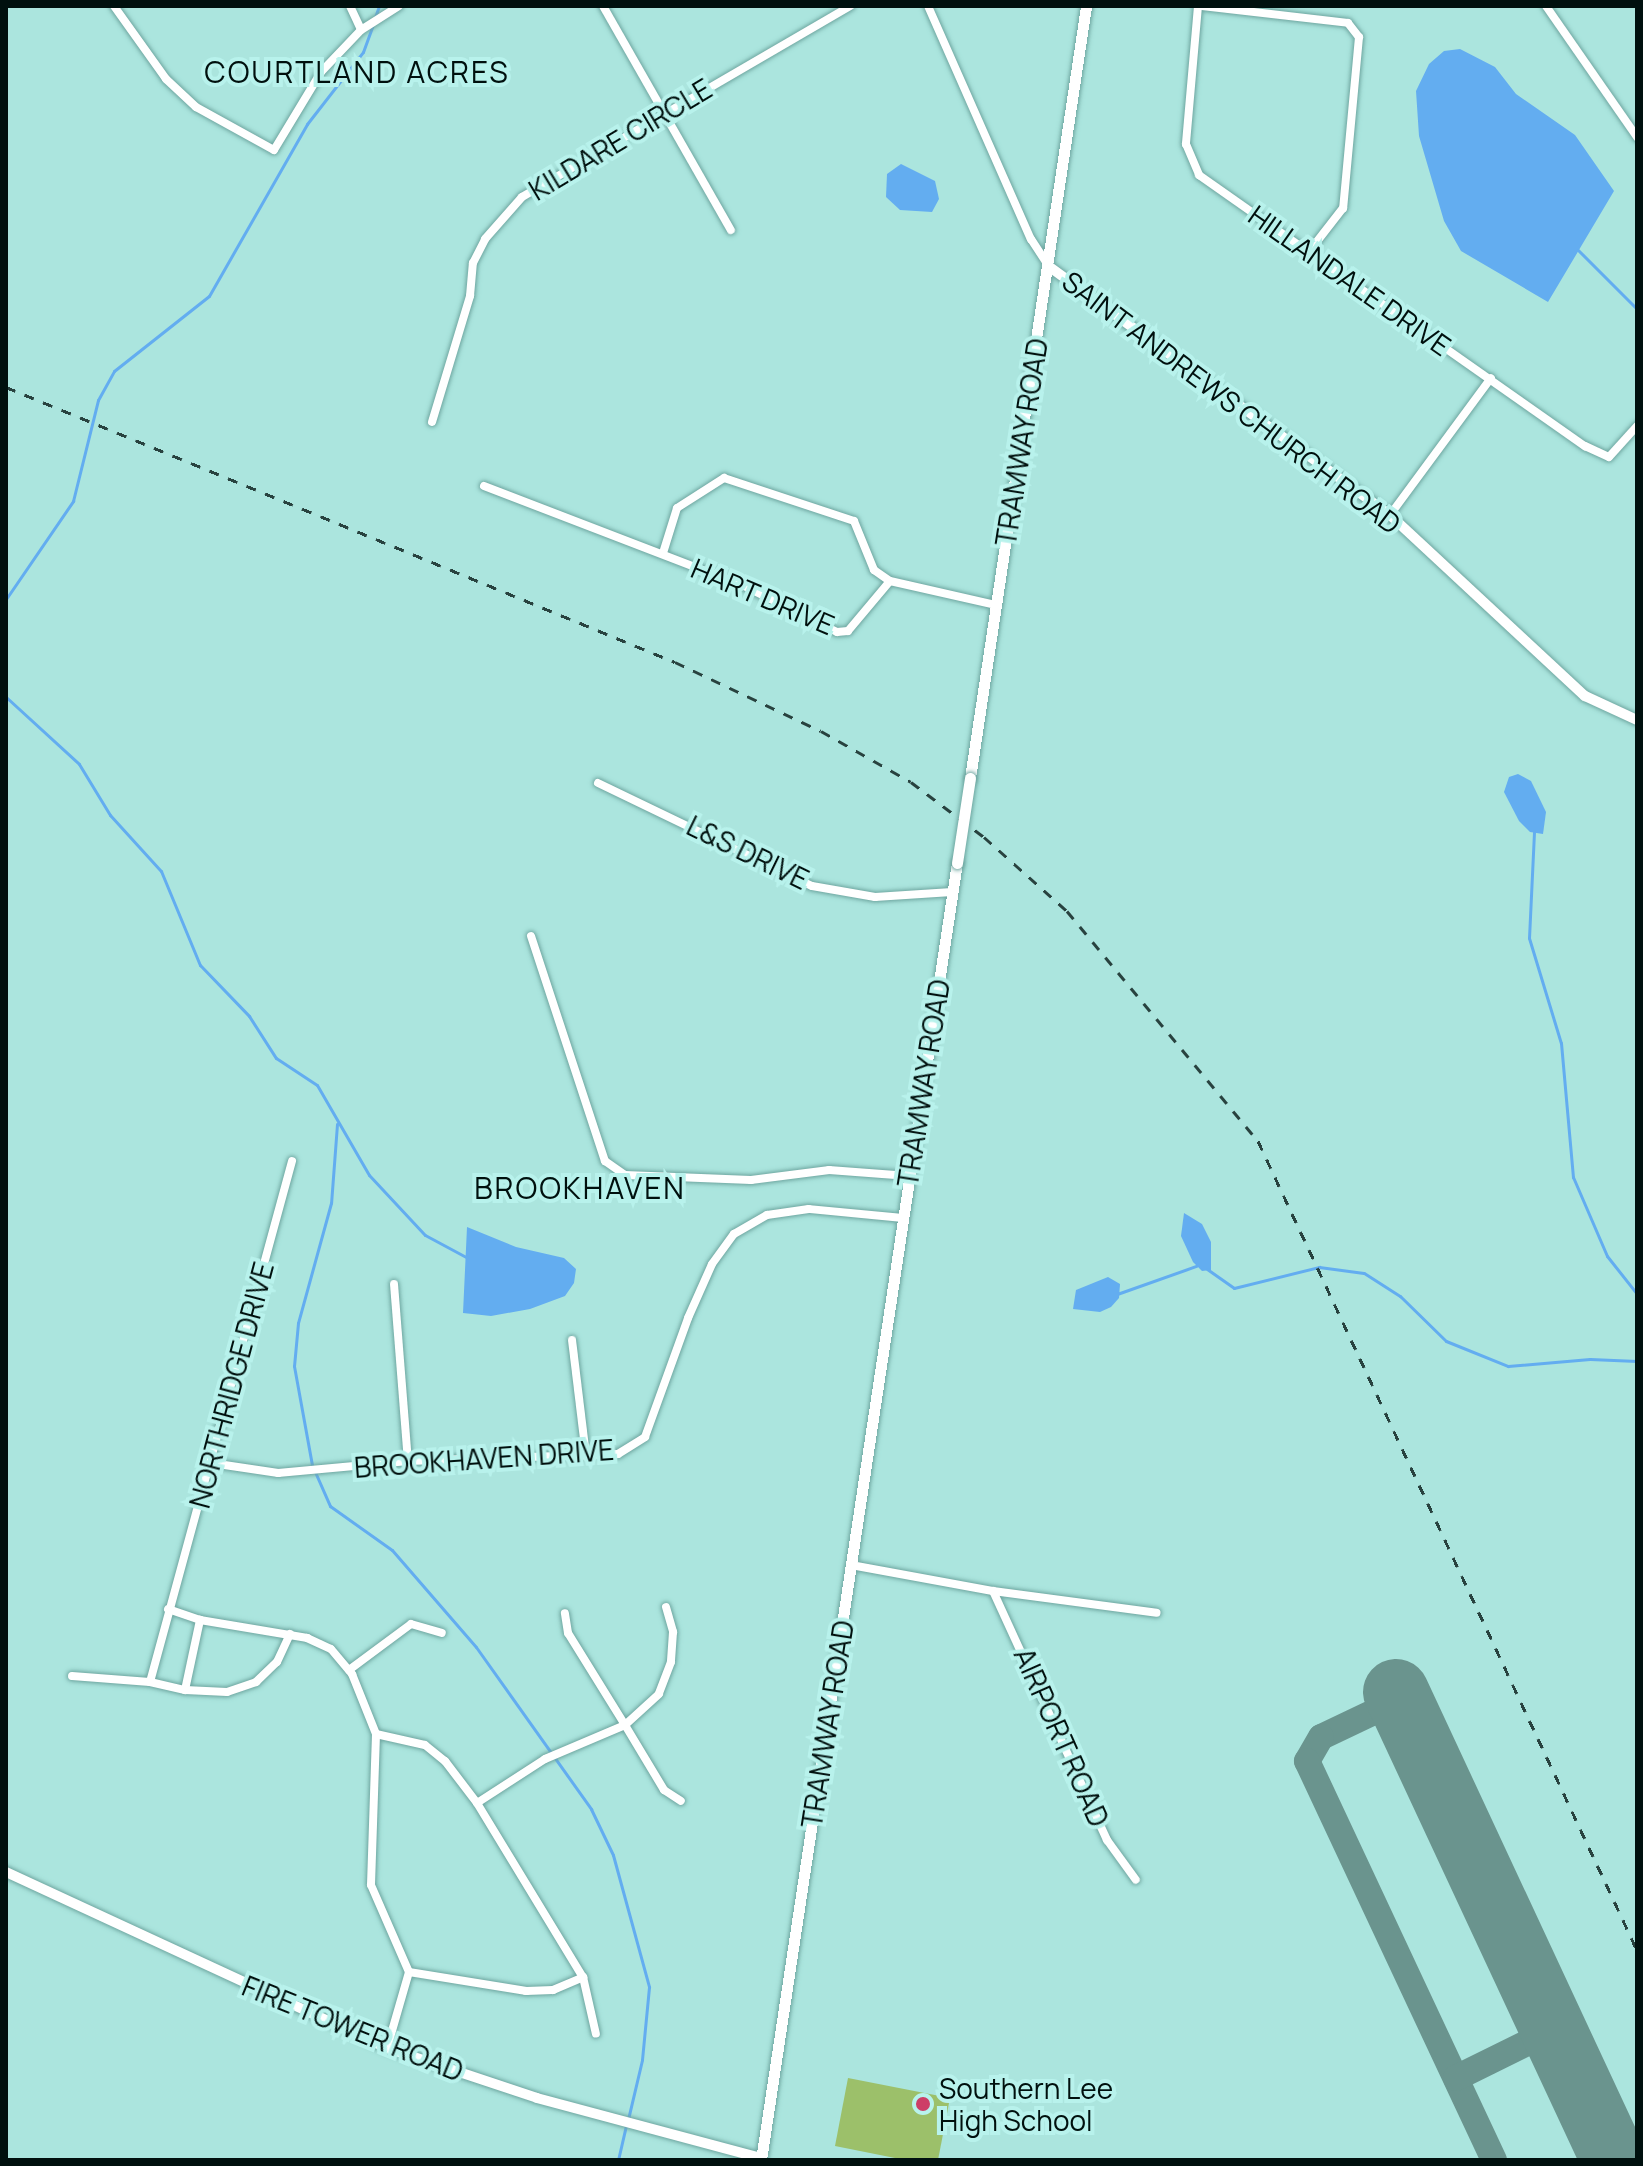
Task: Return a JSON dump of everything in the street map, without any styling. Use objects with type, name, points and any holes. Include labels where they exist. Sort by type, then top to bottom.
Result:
[{"type":"main road","name":"TRAMWAY ROAD","points":[[761,2159],[1086,6]]},
{"type":"street","points":[[114,6],[176,88],[196,107],[274,150],[321,72],[361,30],[399,6]]},
{"type":"street","points":[[350,6],[361,30]]},
{"type":"street","points":[[603,6],[731,230]]},
{"type":"street","name":"KILDARE CIRCLE","points":[[432,422],[470,296],[473,263],[485,239],[546,179],[850,6]]},
{"type":"street","points":[[928,6],[1031,239],[1047,265]]},
{"type":"street","points":[[1200,6],[1348,23],[1359,37],[1343,208],[1308,253]]},
{"type":"street","name":"HILLANDALE DRIVE","points":[[1200,6],[1186,144],[1189,159],[1199,175],[1585,446],[1609,457],[1637,426]]},
{"type":"street","points":[[1546,6],[1637,137]]},
{"type":"street","name":"SAINT ANDREWS CHURCH ROAD","points":[[1047,265],[1390,515],[1585,696],[1637,720]]},
{"type":"street","points":[[1390,515],[1491,378]]},
{"type":"street","name":"HART DRIVE","points":[[484,486],[742,585],[837,632],[848,631],[890,581],[874,570],[854,521],[724,478],[677,508],[663,553]]},
{"type":"street","points":[[890,581],[996,605]]},
{"type":"street","name":"L&S DRIVE","points":[[598,783],[812,886],[875,897],[952,892]]},
{"type":"street","points":[[531,936],[605,1161],[625,1175],[751,1180],[829,1170],[909,1176]]},
{"type":"street","name":"NORTHRIDGE DRIVE","points":[[150,1682],[292,1161]]},
{"type":"street","name":"BROOKHAVEN DRIVE","points":[[211,1463],[278,1473],[408,1461],[618,1454],[645,1437],[688,1318],[712,1264],[734,1234],[767,1215],[809,1209],[902,1218]]},
{"type":"street","points":[[394,1284],[408,1461]]},
{"type":"street","points":[[572,1340],[586,1456]]},
{"type":"street","points":[[851,1565],[993,1591],[1157,1613]]},
{"type":"street","name":"AIRPORT ROAD","points":[[993,1591],[1107,1840],[1136,1880]]},
{"type":"street","points":[[477,1803],[545,1759],[625,1725],[659,1694],[671,1662],[673,1632],[666,1607]]},
{"type":"street","points":[[168,1609],[200,1620],[290,1634],[331,1649],[349,1670],[365,1697],[376,1734],[371,1885],[409,1972],[387,2048]]},
{"type":"street","points":[[565,1613],[568,1633],[664,1790],[681,1801]]},
{"type":"street","points":[[185,1690],[200,1620]]},
{"type":"street","points":[[349,1670],[411,1624],[442,1633]]},
{"type":"street","points":[[72,1676],[227,1692],[256,1682],[277,1662],[290,1634]]},
{"type":"street","points":[[376,1734],[425,1745],[477,1803],[583,1977],[596,2034]]},
{"type":"street","name":"FIRE TOWER ROAD","points":[[6,1872],[387,2048],[537,2098],[761,2159]]},
{"type":"street","points":[[409,1972],[526,1991],[553,1990],[583,1977]]},
{"type":"green space","points":[[848,2078],[950,2098],[938,2160],[905,2160],[835,2146]]},
{"type":"water","points":[[1460,49],[1495,67],[1516,94],[1575,135],[1614,191],[1548,302],[1461,251],[1444,221],[1419,136],[1416,91],[1429,64],[1444,51]]},
{"type":"water","points":[[901,164],[935,181],[939,199],[932,212],[900,210],[886,197],[887,174]]},
{"type":"water","points":[[1518,774],[1531,781],[1546,812],[1543,834],[1530,832],[1519,821],[1504,792],[1509,777]]},
{"type":"water","points":[[1184,1213],[1202,1224],[1211,1242],[1211,1270],[1202,1271],[1193,1262],[1181,1236]]},
{"type":"water","points":[[467,1227],[516,1247],[564,1258],[576,1269],[574,1283],[565,1296],[530,1309],[491,1316],[463,1313]]},
{"type":"water","points":[[1108,1277],[1120,1284],[1119,1298],[1111,1307],[1100,1312],[1073,1309],[1076,1290]]},
{"type":"waterway","points":[[375,17],[379,6]]},
{"type":"waterway","points":[[6,599],[73,501],[98,400],[114,371],[209,296],[307,124],[363,52],[373,25]]},
{"type":"waterway","points":[[1578,250],[1637,309]]},
{"type":"waterway","points":[[6,697],[79,764],[110,815],[161,871],[200,965],[249,1016],[276,1058],[317,1085],[369,1175],[425,1235],[466,1257]]},
{"type":"waterway","points":[[1534,832],[1529,938],[1561,1043],[1573,1177],[1607,1256],[1637,1294]]},
{"type":"waterway","points":[[337,1124],[331,1203],[298,1323],[294,1366],[312,1465],[330,1506],[392,1550],[476,1647],[591,1809],[613,1855],[649,1987],[642,2060],[628,2119]]},
{"type":"waterway","points":[[1117,1294],[1196,1266]]},
{"type":"waterway","points":[[1207,1269],[1234,1288],[1319,1267],[1364,1273],[1400,1296],[1446,1341],[1508,1366],[1590,1359],[1637,1361]]},
{"type":"waterway","points":[[618,2160],[626,2126]]},
{"type":"taxiway","points":[[1399,1700],[1321,1737],[1307,1761],[1494,2160]]},
{"type":"taxiway","points":[[1456,2078],[1553,2030]]},
{"type":"runway","points":[[1396,1692],[1614,2160]]},
{"type":"railway","points":[[6,387],[675,662],[821,731],[911,782],[984,837],[1067,911],[1258,1141],[1637,1950]]},
{"type":"place","name":"Southern Lee High School","points":[[923,2104]]},
{"type":"district","name":"COURTLAND ACRES","points":[[357,72]]},
{"type":"district","name":"BROOKHAVEN","points":[[580,1188]]}]
